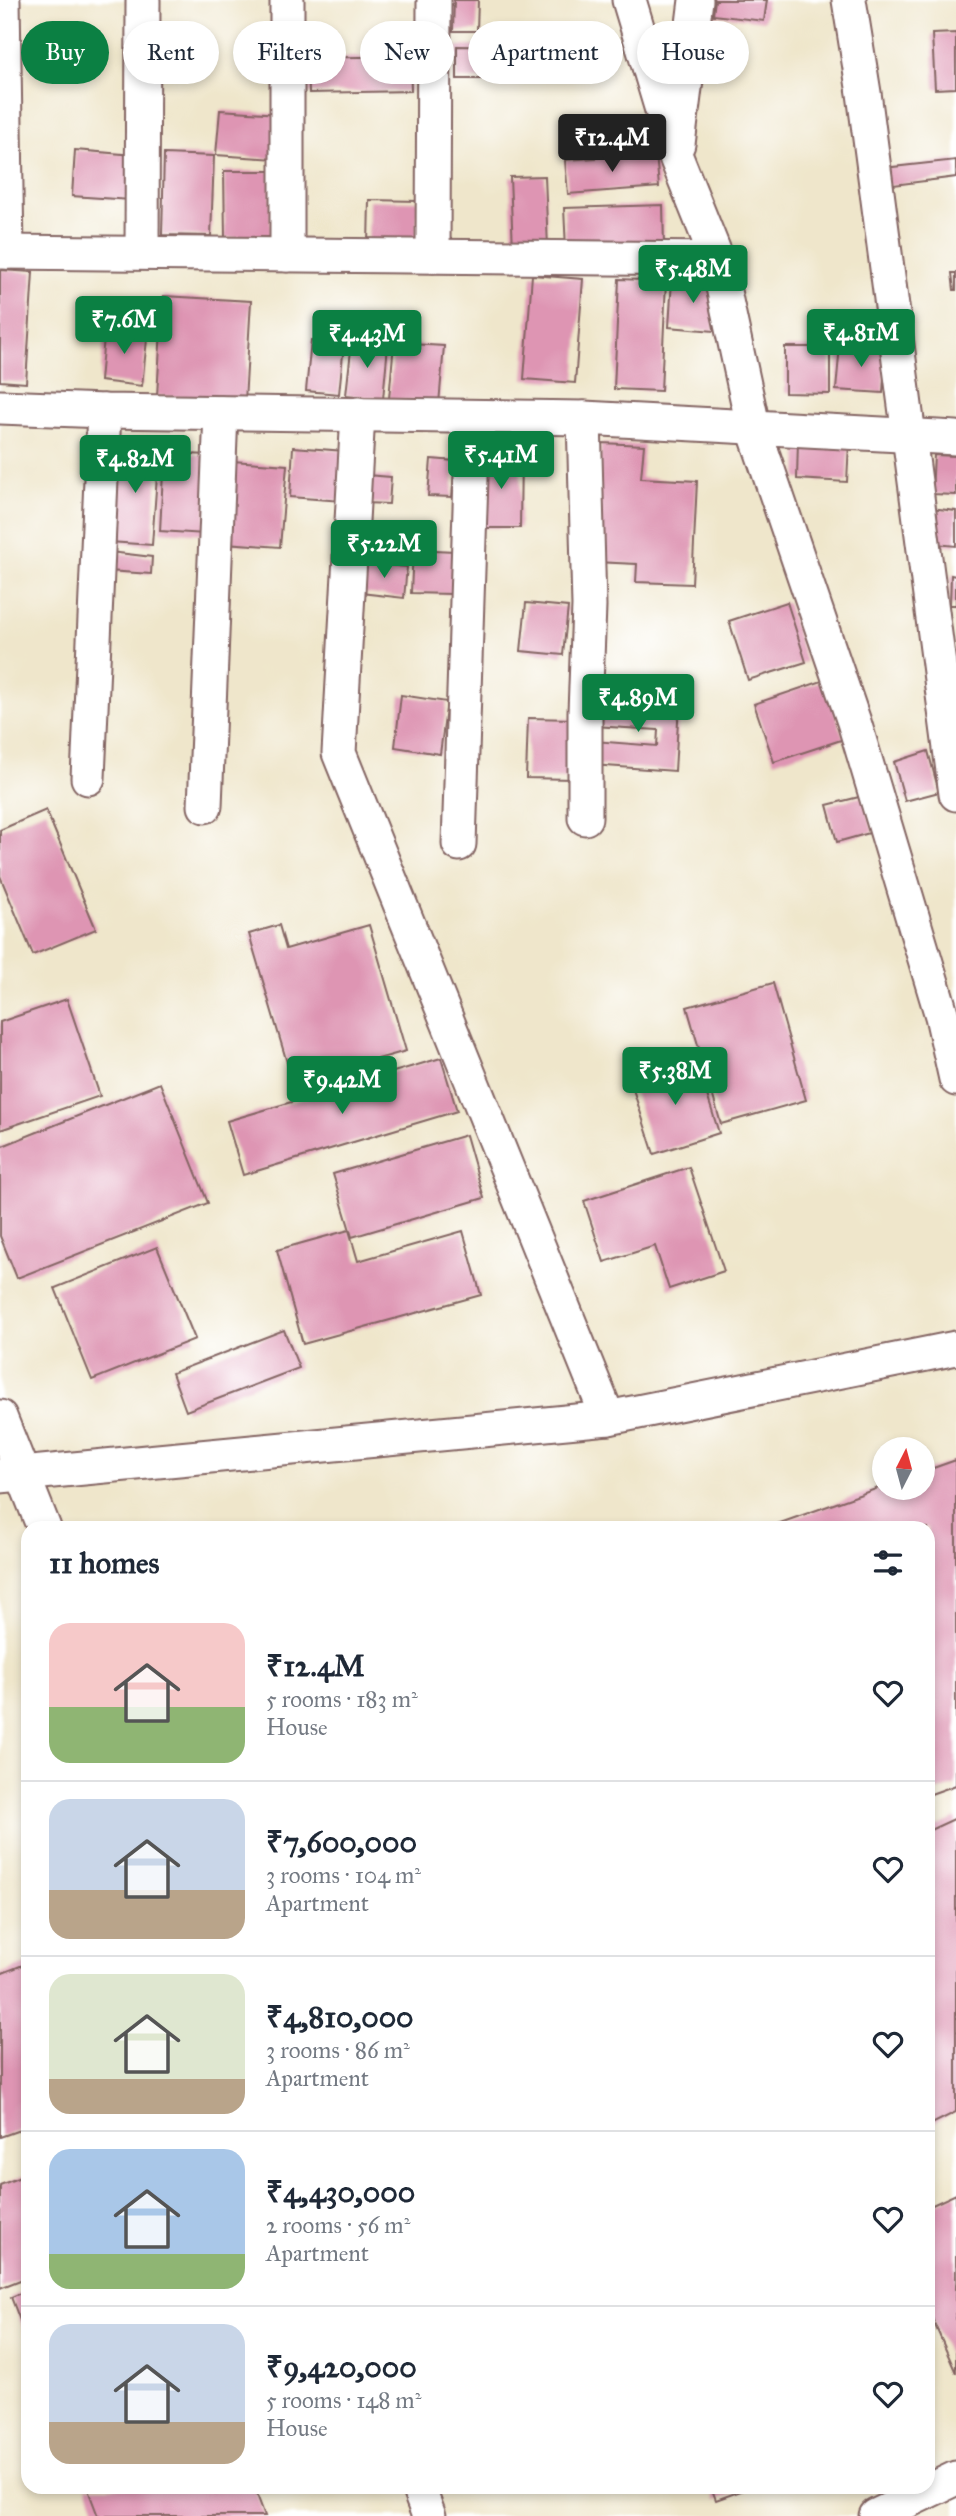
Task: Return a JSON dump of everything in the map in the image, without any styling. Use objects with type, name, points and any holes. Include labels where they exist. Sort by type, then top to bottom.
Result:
[{"type":"street","points":[[4,0],[4,252],[717,259]]},
{"type":"street","points":[[142,252],[143,0]]},
{"type":"street","points":[[287,0],[287,255]]},
{"type":"street","points":[[433,0],[433,257]]},
{"type":"street","points":[[629,0],[676,157],[717,259],[754,426],[949,1016],[956,1079]]},
{"type":"street","points":[[676,157],[696,0]]},
{"type":"street","points":[[849,0],[864,93],[956,794]]},
{"type":"street","points":[[0,407],[584,418],[908,433],[956,438]]},
{"type":"street","points":[[88,778],[104,411]]},
{"type":"street","points":[[205,806],[221,413]]},
{"type":"street","points":[[358,414],[339,753],[608,1418]]},
{"type":"street","points":[[460,844],[474,417]]},
{"type":"street","points":[[584,418],[589,606],[584,712],[585,817]]},
{"type":"street","points":[[12,1475],[608,1418],[956,1349]]},
{"type":"street","points":[[0,1416],[12,1475],[40,1521]]},
{"type":"street","points":[[935,2488],[956,2478]]},
{"type":"street","points":[[421,2494],[429,2516]]},
{"type":"street","points":[[876,2516],[922,2494]]},
{"type":"building","points":[[454,0],[478,0],[477,21],[468,21],[468,31],[454,31]]},
{"type":"building","points":[[715,0],[767,0],[764,21],[713,15]]},
{"type":"building","points":[[956,33],[956,88],[935,89],[932,34]]},
{"type":"building","points":[[457,46],[468,46],[468,79],[457,79]]},
{"type":"building","points":[[346,57],[360,57],[360,84],[411,84],[411,91],[309,93],[309,84],[346,84]]},
{"type":"building","points":[[220,110],[279,114],[276,159],[216,155]]},
{"type":"building","points":[[75,150],[134,155],[131,200],[72,196]]},
{"type":"building","points":[[164,154],[214,156],[211,236],[162,235]]},
{"type":"building","points":[[656,154],[659,187],[568,194],[565,160]]},
{"type":"building","points":[[956,160],[956,177],[886,186],[884,168]]},
{"type":"building","points":[[224,171],[271,171],[271,237],[225,238]]},
{"type":"building","points":[[545,176],[548,248],[513,249],[510,177]]},
{"type":"building","points":[[369,200],[418,201],[417,247],[368,245]]},
{"type":"building","points":[[663,205],[664,246],[566,249],[564,208]]},
{"type":"building","points":[[0,270],[33,272],[26,383],[0,381]]},
{"type":"building","points":[[952,273],[956,273],[956,290],[954,290]]},
{"type":"building","points":[[532,275],[583,279],[575,383],[524,379]]},
{"type":"building","points":[[619,279],[666,281],[661,391],[614,389]]},
{"type":"building","points":[[672,280],[717,283],[714,331],[669,327]]},
{"type":"building","points":[[163,296],[251,301],[245,401],[157,396]]},
{"type":"building","points":[[105,326],[148,330],[142,386],[100,381]]},
{"type":"building","points":[[311,340],[344,344],[339,394],[306,391]]},
{"type":"building","points":[[352,341],[388,345],[383,399],[346,395]]},
{"type":"building","points":[[394,343],[444,346],[439,404],[389,399]]},
{"type":"building","points":[[840,345],[886,348],[883,393],[836,390]]},
{"type":"building","points":[[785,347],[830,347],[830,394],[785,393]]},
{"type":"building","points":[[798,440],[849,443],[847,482],[797,479]]},
{"type":"building","points":[[601,443],[644,445],[641,478],[697,481],[692,584],[636,582],[637,564],[595,562]]},
{"type":"building","points":[[117,445],[159,448],[152,545],[110,542]]},
{"type":"building","points":[[293,447],[345,451],[342,501],[290,497]]},
{"type":"building","points":[[164,453],[209,455],[205,534],[160,531]]},
{"type":"building","points":[[482,454],[521,455],[520,528],[480,528]]},
{"type":"building","points":[[934,455],[956,456],[956,495],[932,494]]},
{"type":"building","points":[[431,459],[455,461],[452,497],[428,496]]},
{"type":"building","points":[[232,461],[287,465],[280,547],[225,543]]},
{"type":"building","points":[[366,475],[391,477],[389,504],[365,503]]},
{"type":"building","points":[[930,508],[956,511],[956,546],[926,543]]},
{"type":"building","points":[[413,549],[454,551],[452,594],[411,593]]},
{"type":"building","points":[[110,552],[152,557],[151,574],[108,571]]},
{"type":"building","points":[[363,563],[407,567],[404,598],[361,593]]},
{"type":"building","points":[[951,575],[956,576],[956,605],[950,605]]},
{"type":"building","points":[[787,602],[806,662],[748,680],[729,621]]},
{"type":"building","points":[[526,603],[568,607],[563,655],[521,651]]},
{"type":"building","points":[[825,680],[844,739],[774,762],[754,704]]},
{"type":"building","points":[[401,695],[447,702],[440,754],[395,747]]},
{"type":"building","points":[[597,698],[679,704],[675,771],[592,765],[594,741],[657,746],[658,730],[594,726]]},
{"type":"building","points":[[528,718],[573,719],[572,779],[526,778]]},
{"type":"building","points":[[928,751],[939,792],[905,801],[894,762]]},
{"type":"building","points":[[863,796],[873,832],[837,842],[827,805]]},
{"type":"building","points":[[46,810],[96,929],[33,955],[0,876],[0,830]]},
{"type":"building","points":[[279,925],[286,949],[369,925],[406,1051],[293,1083],[249,934]]},
{"type":"building","points":[[773,983],[806,1100],[721,1124],[687,1007]]},
{"type":"building","points":[[67,999],[100,1096],[0,1130],[0,1022]]},
{"type":"building","points":[[441,1058],[457,1111],[243,1175],[227,1121]]},
{"type":"building","points":[[696,1060],[719,1133],[654,1154],[630,1080]]},
{"type":"building","points":[[160,1083],[208,1203],[17,1278],[0,1236],[0,1147]]},
{"type":"building","points":[[466,1135],[484,1198],[352,1237],[333,1174]]},
{"type":"building","points":[[689,1167],[724,1271],[669,1289],[655,1246],[604,1262],[584,1201]]},
{"type":"building","points":[[349,1230],[358,1261],[463,1231],[481,1295],[303,1344],[277,1250]]},
{"type":"building","points":[[157,1247],[195,1339],[92,1380],[55,1288]]},
{"type":"building","points":[[284,1330],[299,1368],[186,1411],[172,1373]]},
{"type":"building","points":[[956,1460],[956,1785],[935,1792],[935,1521],[786,1521],[872,1490],[872,1500],[935,1500],[935,1467]]},
{"type":"building","points":[[956,1818],[956,2112],[935,2122],[935,1828]]},
{"type":"building","points":[[21,1966],[21,2130],[0,2137],[0,1974]]},
{"type":"building","points":[[21,2177],[21,2280],[0,2288],[0,2185]]},
{"type":"building","points":[[956,2194],[956,2373],[935,2325],[935,2204]]},
{"type":"building","points":[[21,2293],[21,2323],[11,2297]]},
{"type":"building","points":[[90,2494],[257,2494],[265,2516],[98,2516]]},
{"type":"building","points":[[714,2494],[733,2494],[716,2500]]}]
